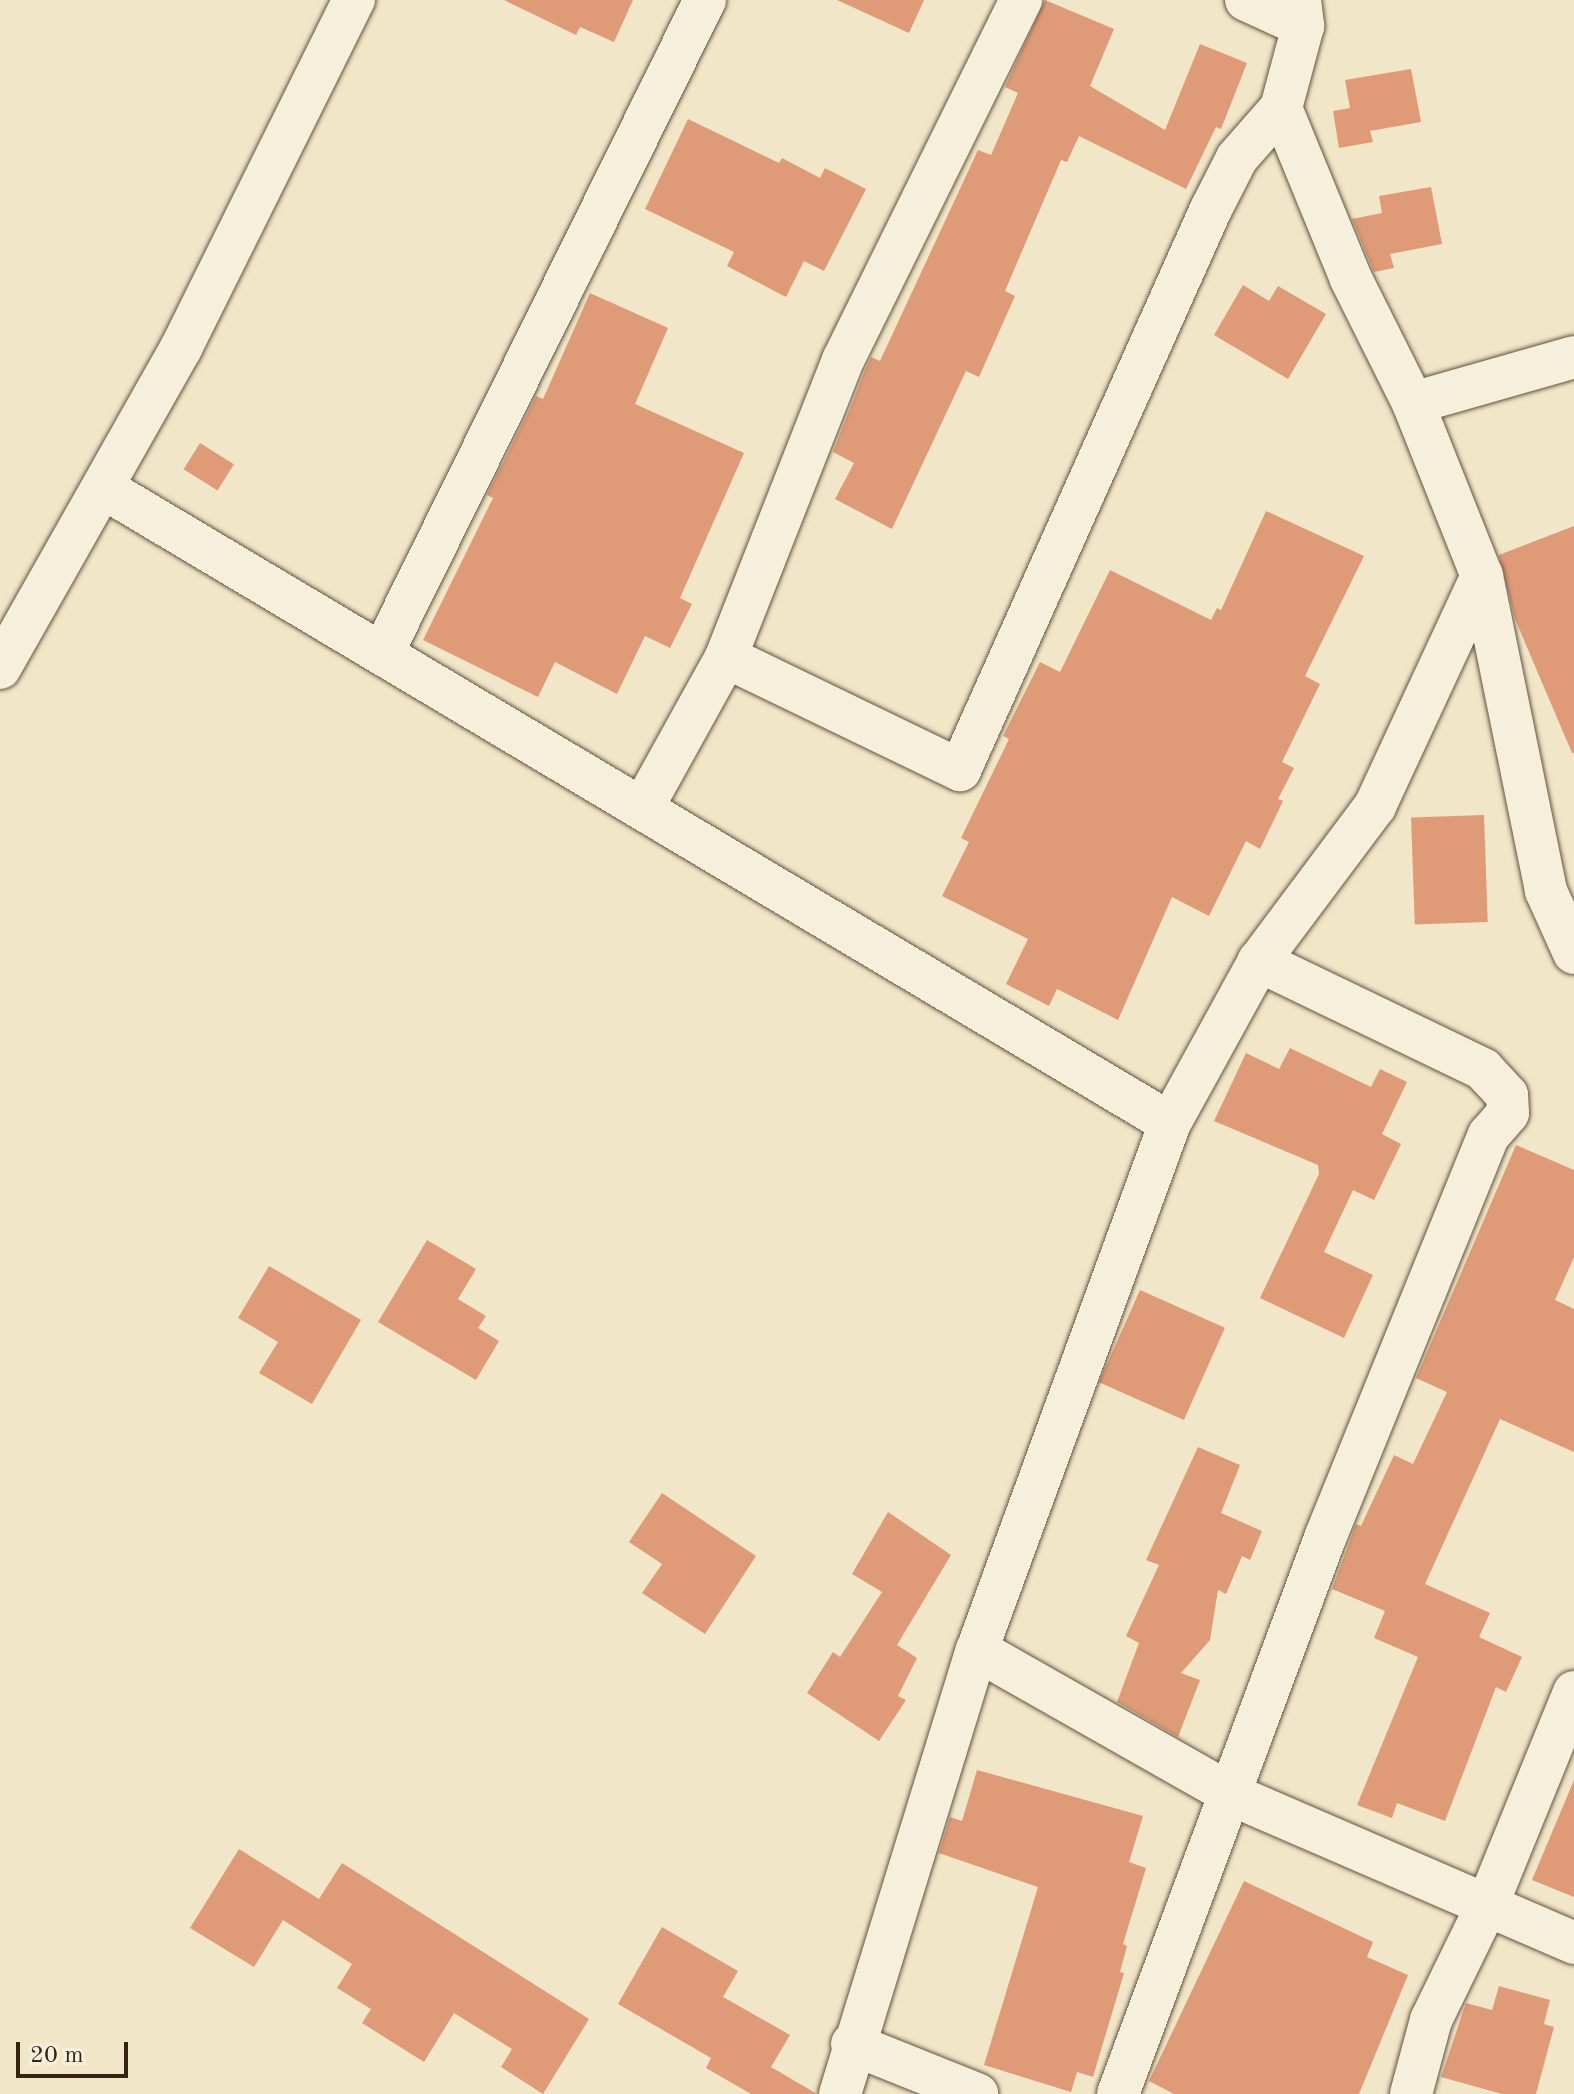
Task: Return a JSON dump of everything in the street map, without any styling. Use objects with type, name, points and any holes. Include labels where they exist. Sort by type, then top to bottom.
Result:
[{"type":"street","points":[[0,668],[105,489],[354,0]]},
{"type":"street","points":[[383,652],[705,0]]},
{"type":"street","points":[[643,807],[726,657],[843,360],[1021,0]]},
{"type":"street","points":[[726,657],[960,770],[1204,223],[1237,158],[1281,108],[1302,13],[1246,0]]},
{"type":"street","points":[[1281,108],[1351,279],[1413,403],[1482,576],[1546,891],[1574,953]]},
{"type":"street","points":[[1413,403],[1574,357]]},
{"type":"street","points":[[105,489],[1170,1123]]},
{"type":"street","points":[[840,2094],[852,2044],[977,1650],[1170,1123],[1259,961],[1375,806],[1482,576]]},
{"type":"street","points":[[1118,2094],[1325,1538],[1489,1135],[1508,1113],[1507,1095],[1483,1069],[1259,961]]},
{"type":"street","points":[[977,1650],[1230,1794],[1488,1903],[1574,1943]]},
{"type":"street","points":[[1411,2094],[1431,2020],[1488,1903],[1574,1692]]},
{"type":"street","points":[[852,2044],[977,2094]]},
{"type":"building","points":[[504,0],[633,0],[614,42],[580,27],[576,35]]},
{"type":"building","points":[[837,0],[924,0],[909,33]]},
{"type":"building","points":[[1045,0],[1114,29],[1090,86],[1165,130],[1200,44],[1247,63],[1221,129],[1216,127],[1186,189],[1079,136],[1067,162],[1061,160],[1005,291],[1015,296],[979,377],[966,371],[892,529],[835,499],[854,463],[833,452],[871,357],[880,361],[978,150],[991,155],[1018,93],[1005,87]]},
{"type":"building","points":[[1411,69],[1421,122],[1370,131],[1373,142],[1339,148],[1333,111],[1350,108],[1345,80]]},
{"type":"building","points":[[688,119],[779,163],[782,158],[820,178],[825,168],[866,189],[824,271],[804,261],[786,297],[727,266],[734,252],[645,209]]},
{"type":"building","points":[[1431,187],[1442,244],[1390,254],[1394,268],[1374,272],[1352,219],[1382,213],[1379,196]]},
{"type":"building","points":[[1243,285],[1269,301],[1278,286],[1326,314],[1288,379],[1214,335]]},
{"type":"building","points":[[590,293],[668,328],[635,404],[744,453],[680,598],[692,604],[670,648],[645,636],[617,694],[555,662],[538,697],[423,640],[493,498],[487,495],[536,396],[543,399]]},
{"type":"building","points":[[200,443],[234,464],[217,490],[184,469]]},
{"type":"building","points":[[1266,511],[1364,556],[1305,676],[1320,684],[1282,762],[1294,768],[1278,799],[1283,801],[1260,849],[1246,841],[1209,916],[1172,897],[1118,1020],[1057,989],[1049,1006],[1006,984],[1028,939],[942,896],[969,842],[961,838],[1009,739],[1003,736],[1040,662],[1060,672],[1110,570],[1211,620],[1217,608],[1221,610]]},
{"type":"building","points":[[1574,526],[1572,753],[1515,619],[1499,555]]},
{"type":"building","points":[[1484,815],[1488,922],[1415,924],[1411,818]]},
{"type":"building","points":[[1290,1048],[1371,1087],[1380,1069],[1407,1082],[1382,1134],[1401,1144],[1374,1200],[1353,1190],[1324,1252],[1373,1275],[1344,1338],[1260,1298],[1319,1174],[1318,1165],[1214,1121],[1246,1053],[1279,1069]]},
{"type":"building","points":[[1516,1145],[1574,1170],[1574,1257],[1555,1300],[1574,1309],[1574,1452],[1500,1419],[1425,1584],[1490,1613],[1479,1637],[1522,1657],[1506,1692],[1496,1687],[1445,1821],[1397,1803],[1392,1818],[1357,1805],[1418,1657],[1374,1638],[1385,1611],[1332,1589],[1356,1524],[1361,1526],[1394,1455],[1413,1464],[1447,1392],[1416,1378]]},
{"type":"building","points":[[427,1240],[476,1269],[458,1299],[486,1316],[478,1328],[499,1341],[476,1380],[378,1322]]},
{"type":"building","points":[[269,1266],[361,1320],[312,1404],[259,1373],[278,1342],[238,1318]]},
{"type":"building","points":[[1140,1290],[1225,1328],[1184,1420],[1099,1382]]},
{"type":"building","points":[[1198,1447],[1240,1465],[1221,1513],[1262,1531],[1250,1560],[1242,1556],[1226,1594],[1218,1590],[1210,1640],[1181,1673],[1200,1680],[1178,1737],[1117,1702],[1139,1643],[1126,1636],[1159,1565],[1146,1560]]},
{"type":"building","points":[[662,1493],[756,1556],[705,1634],[642,1593],[662,1564],[629,1542]]},
{"type":"building","points":[[888,1512],[951,1555],[897,1645],[917,1658],[898,1696],[906,1700],[879,1741],[807,1693],[833,1652],[840,1657],[882,1592],[852,1574]]},
{"type":"building","points":[[977,1770],[1143,1816],[1129,1862],[1146,1868],[1123,1944],[1127,1946],[1120,1972],[1124,1973],[1093,2077],[1077,2072],[1071,2092],[984,2065],[1038,1887],[939,1853],[950,1817],[962,1821]]},
{"type":"building","points":[[1574,1780],[1574,1897],[1532,1880]]},
{"type":"building","points":[[239,1849],[319,1899],[342,1863],[589,2019],[543,2094],[501,2067],[512,2049],[454,2013],[424,2062],[362,2023],[371,2009],[337,1988],[352,1964],[283,1920],[254,1967],[190,1928]]},
{"type":"building","points":[[1244,1881],[1373,1942],[1367,1957],[1408,1975],[1359,2094],[1174,2094],[1149,2081]]},
{"type":"building","points":[[662,1927],[738,1971],[723,1997],[790,2035],[771,2067],[817,2094],[751,2094],[706,2068],[711,2058],[618,2004]]},
{"type":"building","points":[[1499,1986],[1550,2000],[1544,2024],[1554,2027],[1536,2094],[1502,2094],[1441,2077],[1466,2003],[1492,2010]]}]
